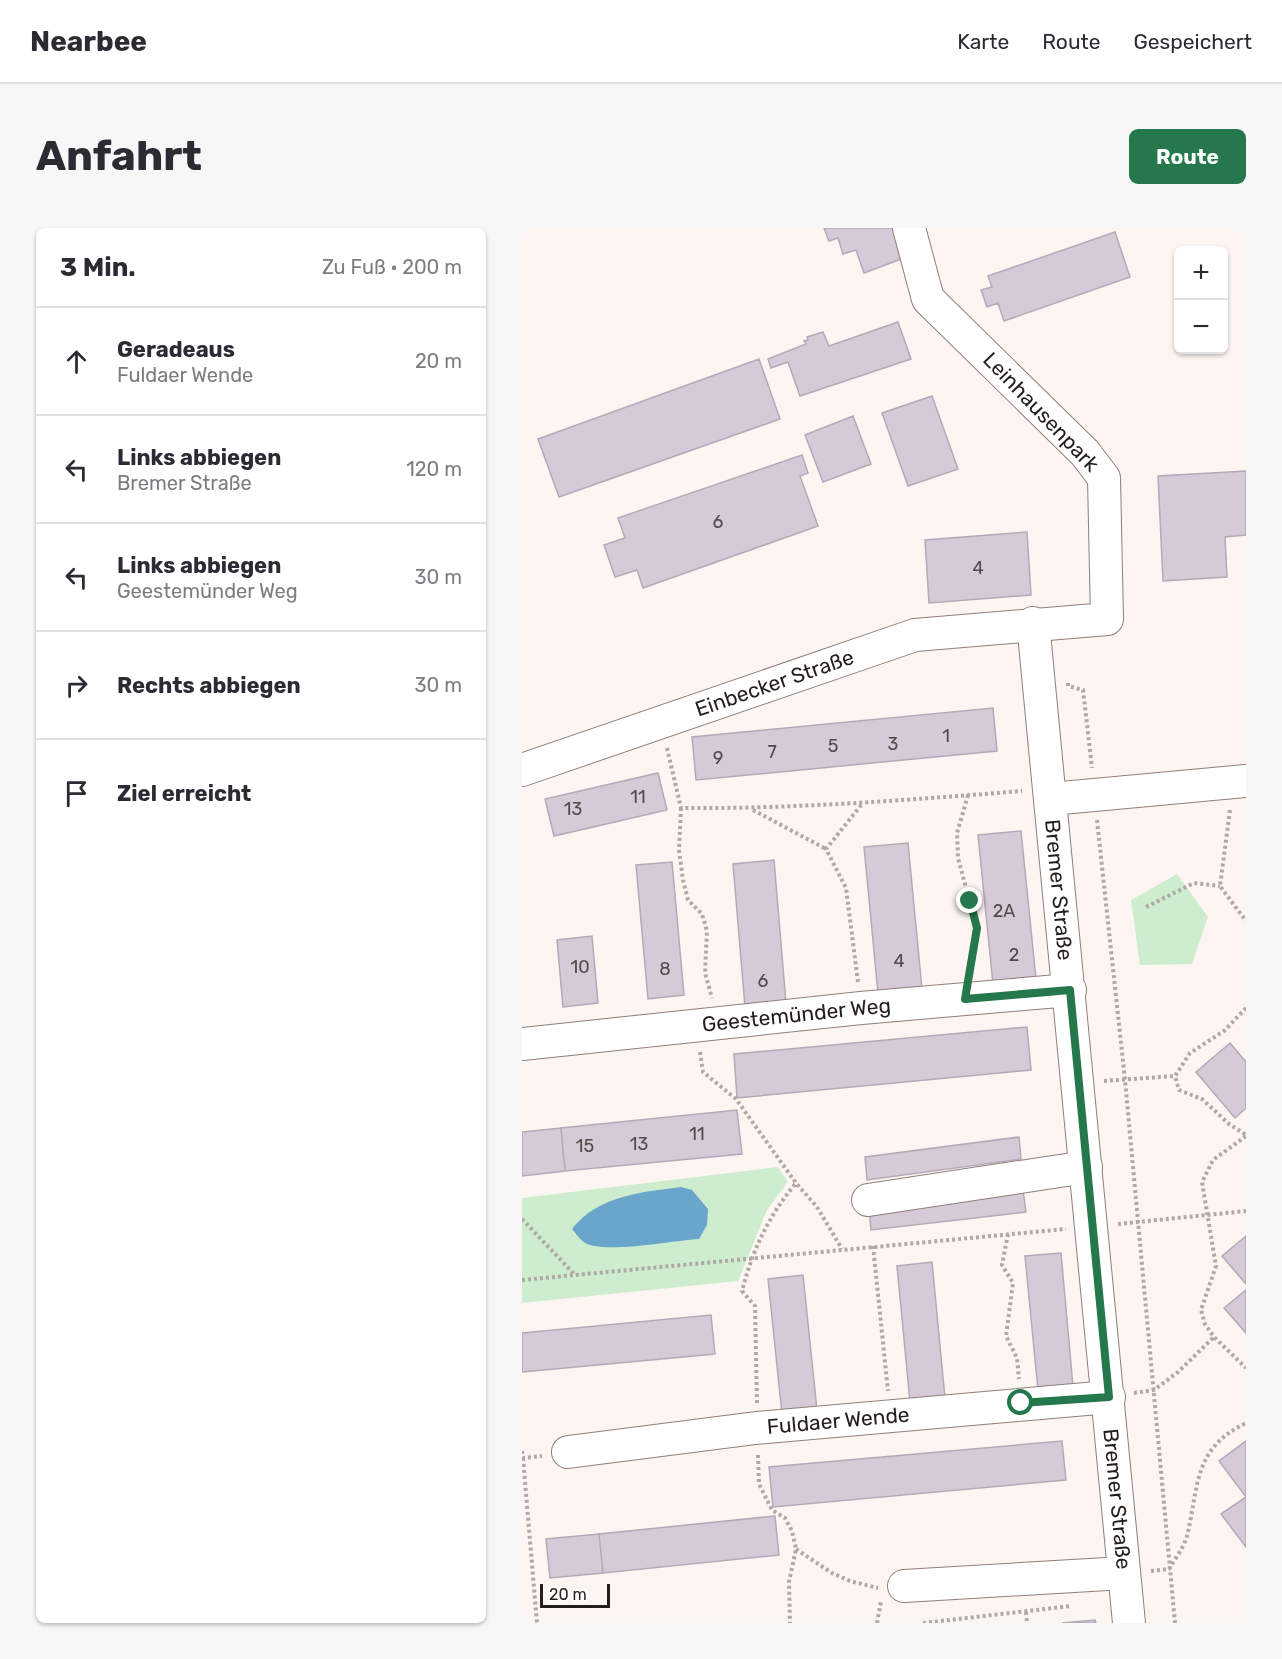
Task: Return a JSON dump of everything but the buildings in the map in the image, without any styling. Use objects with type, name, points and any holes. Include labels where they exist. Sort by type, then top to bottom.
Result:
[{"type":"street","name":"Leinhausenpark","points":[[909,228],[928,299],[1086,453],[1104,478],[1107,619],[1034,623]]},
{"type":"street","name":"Einbecker Straße","points":[[522,770],[915,635],[1034,623]]},
{"type":"street","name":"Bremer Straße","points":[[1034,623],[1129,1623]]},
{"type":"street","points":[[1050,794],[1095,795],[1240,782]]},
{"type":"street","name":"Geestemünder Weg","points":[[522,1044],[861,1008],[1070,990]]},
{"type":"street","points":[[868,1200],[1086,1167]]},
{"type":"street","name":"Fuldaer Wende","points":[[568,1452],[756,1428],[891,1414],[1109,1397]]},
{"type":"street","points":[[904,1586],[1124,1573]]},
{"type":"path","points":[[1067,676],[1068,686],[1083,690],[1095,795],[1125,1080],[1174,1623]]},
{"type":"path","points":[[660,722],[681,808],[679,850],[683,880],[688,900],[702,915],[707,931],[705,973],[713,1001],[705,1024],[704,1072],[736,1099],[796,1183],[817,1207],[843,1249]]},
{"type":"path","points":[[1220,886],[1240,782]]},
{"type":"path","points":[[681,808],[750,809],[968,795],[1050,794]]},
{"type":"path","points":[[965,999],[977,928],[957,858],[957,833],[968,795]]},
{"type":"path","points":[[826,849],[862,803]]},
{"type":"path","points":[[750,809],[826,849],[846,888],[861,1008]]},
{"type":"path","points":[[1146,907],[1194,883],[1220,886],[1246,921]]},
{"type":"path","points":[[1246,1008],[1224,1031],[1190,1053],[1175,1076],[1179,1090],[1202,1099],[1246,1136],[1213,1160],[1202,1182],[1216,1266],[1202,1310],[1205,1324],[1214,1337],[1246,1368]]},
{"type":"path","points":[[1125,1080],[1175,1076]]},
{"type":"path","points":[[790,1623],[789,1582],[796,1549],[792,1531],[785,1518],[772,1510],[759,1484],[755,1306],[742,1292],[750,1259],[773,1211],[796,1183]]},
{"type":"path","points":[[522,1280],[1246,1211]]},
{"type":"path","points":[[522,1219],[574,1275]]},
{"type":"path","points":[[1008,1234],[1002,1264],[1012,1283],[1006,1336],[1017,1358],[1021,1403]]},
{"type":"path","points":[[873,1246],[891,1414]]},
{"type":"path","points":[[1154,1390],[1178,1372],[1214,1337]]},
{"type":"path","points":[[1169,1569],[1187,1539],[1196,1479],[1206,1459],[1218,1442],[1246,1423]]},
{"type":"path","points":[[523,1458],[537,1623]]},
{"type":"path","points":[[796,1549],[850,1581],[881,1589],[877,1623]]},
{"type":"path","points":[[923,1623],[1081,1604]]},
{"type":"path","points":[[1026,1612],[1027,1623]]},
{"type":"green space","points":[[1177,874],[1208,917],[1192,964],[1140,965],[1131,900]]},
{"type":"green space","points":[[778,1167],[788,1182],[767,1210],[738,1281],[522,1303],[522,1198]]},
{"type":"water","points":[[681,1187],[692,1190],[708,1209],[707,1225],[699,1239],[628,1247],[601,1247],[585,1242],[572,1229],[594,1209],[607,1203],[636,1194]]},
{"type":"route","points":[[970,901],[977,928],[965,999],[1070,990],[1109,1397],[1021,1403]]}]
